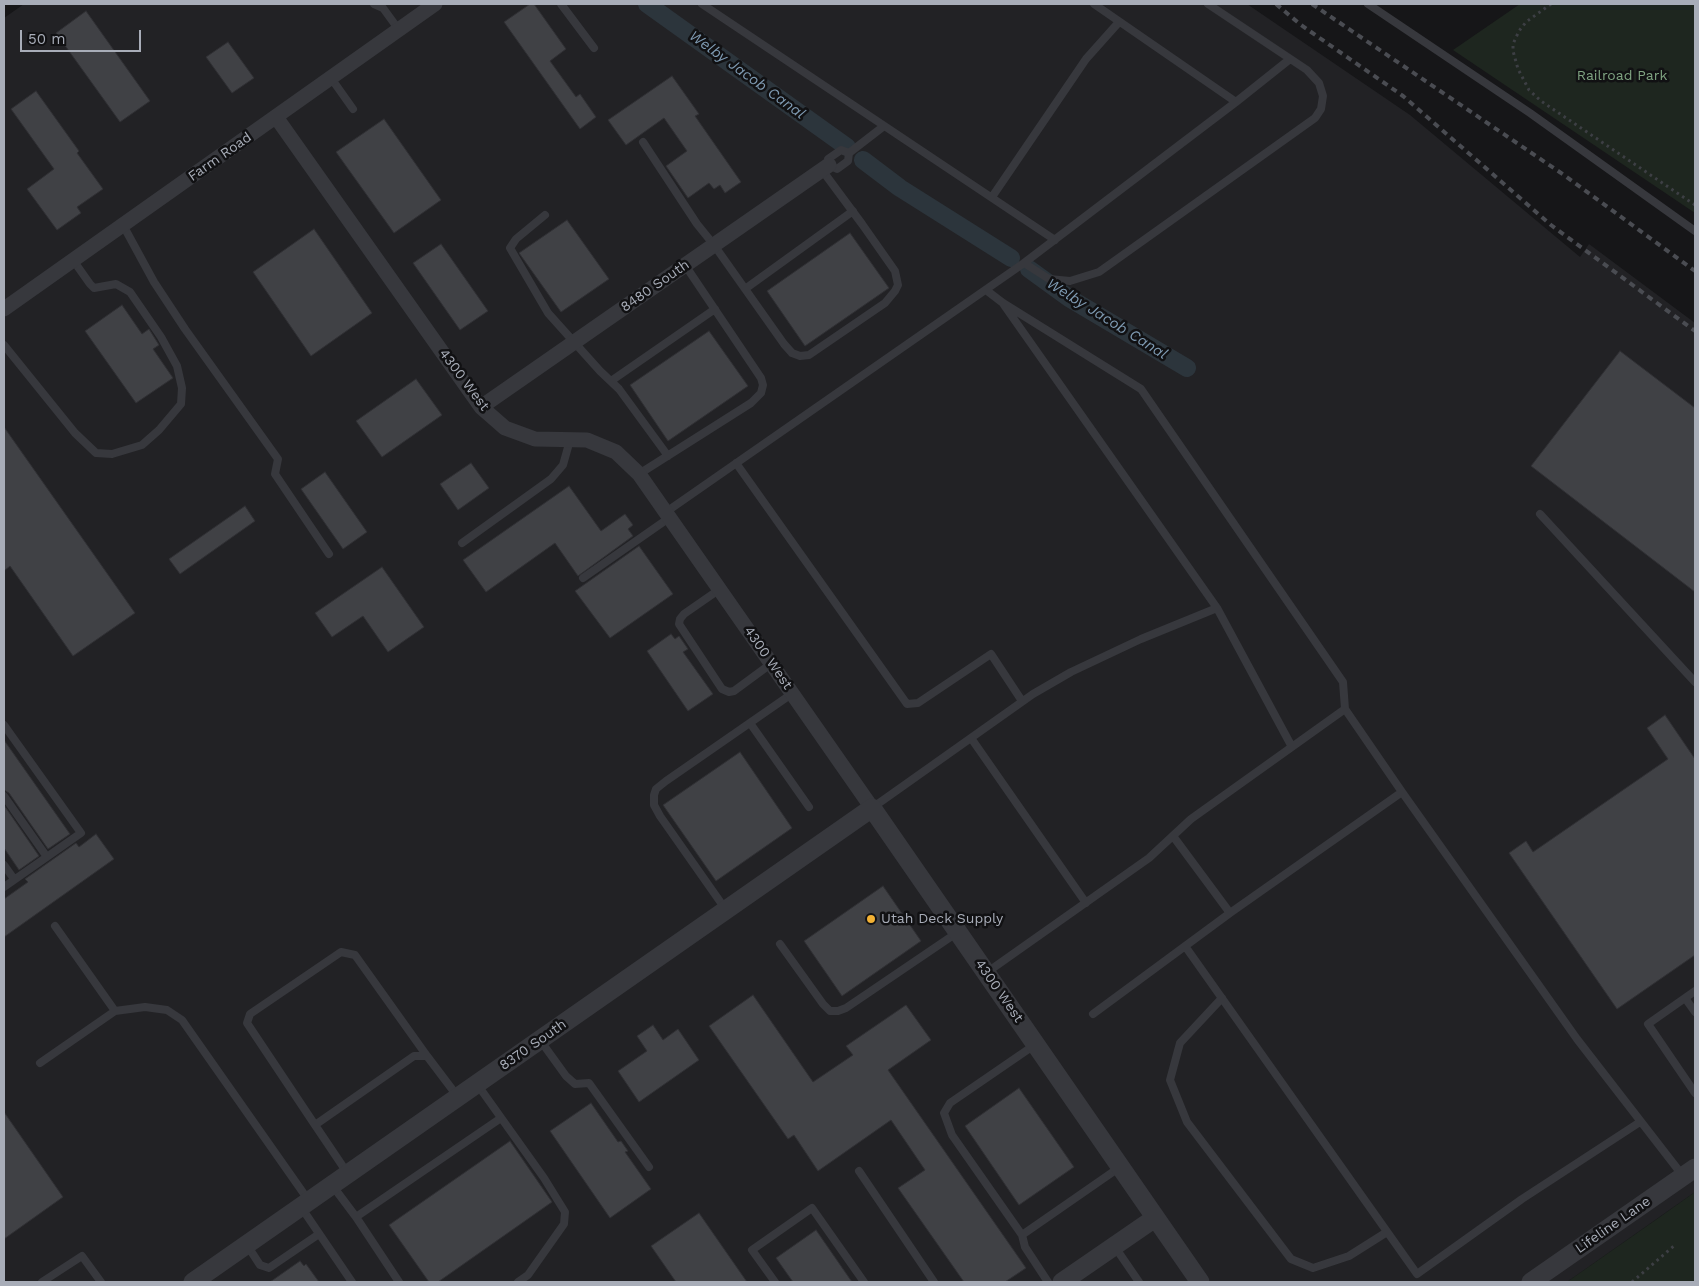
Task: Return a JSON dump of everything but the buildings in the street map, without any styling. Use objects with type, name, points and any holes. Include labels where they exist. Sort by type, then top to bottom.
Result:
[{"type":"street","name":"Farm Road","points":[[4,309],[435,4]]},
{"type":"street","name":"4300 West","points":[[276,117],[481,407],[505,428],[535,439],[587,440],[616,452],[639,474],[1200,1282]]},
{"type":"street","name":"8480 South","points":[[481,407],[826,168]]},
{"type":"street","name":"8370 South","points":[[193,1282],[872,808]]},
{"type":"street","name":"Lifeline Lane","points":[[1532,1282],[1689,1172]]},
{"type":"street","points":[[1062,1282],[1155,1218]]},
{"type":"lane","points":[[374,4],[383,8],[399,30]]},
{"type":"lane","points":[[561,4],[594,48]]},
{"type":"lane","points":[[702,4],[1055,240]]},
{"type":"lane","points":[[1094,4],[1236,102]]},
{"type":"lane","points":[[1024,263],[1049,279],[1070,281],[1099,272],[1315,118],[1321,109],[1323,96],[1318,83],[1307,70],[1208,4]]},
{"type":"lane","points":[[1368,4],[1530,113],[1695,231]]},
{"type":"lane","points":[[992,197],[1086,60],[1120,22]]},
{"type":"lane","points":[[583,578],[736,463],[1024,263],[1290,60]]},
{"type":"lane","points":[[331,78],[352,108]]},
{"type":"lane","points":[[826,168],[837,169],[848,161],[849,153],[884,126]]},
{"type":"lane","points":[[643,142],[697,224],[784,344],[792,352],[800,356],[810,355],[885,303],[898,285],[898,277],[826,168],[828,159],[841,150],[849,153]]},
{"type":"lane","points":[[745,289],[854,212]]},
{"type":"lane","points":[[545,215],[516,239],[510,248],[548,314],[619,389],[668,456]]},
{"type":"lane","points":[[123,225],[154,282],[185,329],[278,459],[275,474],[329,554]]},
{"type":"lane","points":[[4,345],[75,433],[96,453],[112,454],[142,445],[159,430],[181,404],[182,388],[177,366],[161,337],[130,292],[116,284],[94,288],[73,260]]},
{"type":"lane","points":[[639,474],[751,403],[761,393],[763,385],[761,378],[686,265]]},
{"type":"lane","points":[[986,290],[1003,303],[1141,388],[1343,682],[1345,709],[1402,792],[1577,1039],[1640,1122],[1689,1172]]},
{"type":"lane","points":[[1003,303],[1218,608],[1292,747]]},
{"type":"lane","points":[[611,381],[715,310]]},
{"type":"lane","points":[[462,543],[552,480],[563,465],[570,440]]},
{"type":"lane","points":[[736,463],[907,704],[918,703],[991,654],[1022,701]]},
{"type":"lane","points":[[1540,514],[1695,682]]},
{"type":"lane","points":[[720,589],[684,614],[679,624],[722,689],[729,692],[734,691],[772,664]]},
{"type":"lane","points":[[872,808],[1022,701],[1070,672],[1141,639],[1218,608]]},
{"type":"lane","points":[[726,910],[660,816],[654,804],[654,795],[656,789],[666,781],[792,693]]},
{"type":"lane","points":[[986,973],[1149,858],[1191,819],[1345,709]]},
{"type":"lane","points":[[750,723],[809,807]]},
{"type":"lane","points":[[4,725],[81,833],[4,886]]},
{"type":"lane","points":[[971,738],[1086,903]]},
{"type":"lane","points":[[1092,1014],[1230,913],[1402,792]]},
{"type":"lane","points":[[4,796],[47,857]]},
{"type":"lane","points":[[1172,836],[1230,913]]},
{"type":"lane","points":[[4,865],[14,879]]},
{"type":"lane","points":[[55,926],[115,1010]]},
{"type":"lane","points":[[780,944],[822,1004],[830,1011],[838,1011],[846,1008],[958,932]]},
{"type":"lane","points":[[1185,946],[1417,1274],[1522,1199],[1640,1122]]},
{"type":"lane","points":[[348,1174],[247,1023],[250,1014],[341,952],[355,955],[426,1056],[458,1097]]},
{"type":"lane","points":[[1695,991],[1648,1024],[1695,1093]]},
{"type":"lane","points":[[1222,998],[1180,1043],[1170,1080],[1187,1122],[1291,1258],[1313,1268],[1349,1256],[1387,1232]]},
{"type":"lane","points":[[1685,998],[1695,1012]]},
{"type":"lane","points":[[40,1062],[115,1010],[145,1007],[167,1010],[182,1020],[305,1204],[319,1234],[352,1282]]},
{"type":"lane","points":[[540,1040],[566,1076],[575,1084],[589,1083],[649,1168]]},
{"type":"lane","points":[[1036,1044],[950,1103],[944,1113],[952,1135],[1022,1235],[1025,1247],[1048,1282]]},
{"type":"lane","points":[[314,1125],[414,1056],[426,1056]]},
{"type":"lane","points":[[477,1084],[544,1178],[565,1212],[564,1224],[528,1275],[518,1282]]},
{"type":"lane","points":[[356,1217],[501,1118]]},
{"type":"lane","points":[[1022,1235],[1120,1167]]},
{"type":"lane","points":[[858,1171],[934,1282]]},
{"type":"lane","points":[[332,1185],[356,1217],[399,1282]]},
{"type":"lane","points":[[775,1282],[752,1250],[812,1208],[864,1282]]},
{"type":"lane","points":[[247,1245],[260,1265],[269,1268],[319,1234]]},
{"type":"lane","points":[[1115,1246],[1140,1282]]},
{"type":"lane","points":[[42,1282],[82,1256],[102,1282]]},
{"type":"path","points":[[1551,4],[1526,22],[1519,30],[1513,44],[1518,69],[1529,90],[1540,101],[1571,123],[1695,205]]},
{"type":"path","points":[[1632,1282],[1675,1245]]},
{"type":"shaded area","points":[[24,4],[1247,4],[1410,115],[1580,257],[1589,244],[1695,323],[1695,1192],[1567,1282],[4,1282],[4,18]]},
{"type":"green space","name":"Railroad Park","points":[[1520,4],[1695,4],[1695,213],[1453,50]]},
{"type":"green space","points":[[1695,1192],[1695,1282],[1567,1282],[1657,1219]]},
{"type":"waterway","name":"Welby Jacob Canal","points":[[647,4],[847,147]]},
{"type":"waterway","name":"Welby Jacob Canal","points":[[863,160],[900,188],[1011,258]]},
{"type":"waterway","name":"Welby Jacob Canal","points":[[1029,269],[1069,298],[1187,368]]},
{"type":"railway","points":[[1276,4],[1301,25],[1403,96],[1551,225],[1695,331]]},
{"type":"railway","points":[[1312,4],[1564,175],[1695,271]]},
{"type":"place","name":"Utah Deck Supply","points":[[871,919]]}]
